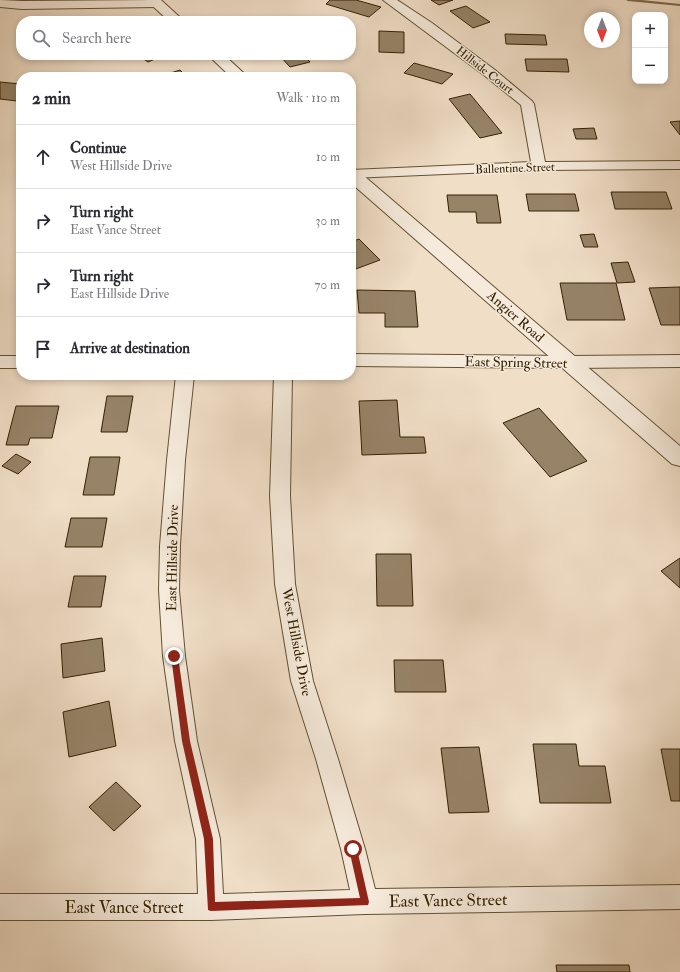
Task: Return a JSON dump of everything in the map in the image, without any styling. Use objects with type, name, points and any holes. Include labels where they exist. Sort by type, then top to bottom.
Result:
[{"type":"street","name":"Hillside Court","points":[[389,0],[428,26],[490,72],[527,104],[539,166]]},
{"type":"street","points":[[0,3],[22,5],[72,5],[155,2],[171,16]]},
{"type":"street","points":[[221,60],[234,72]]},
{"type":"street","name":"Ballentine Street","points":[[356,174],[539,166],[680,165]]},
{"type":"street","name":"Angier Road","points":[[356,178],[680,458]]},
{"type":"street","name":"East Spring Street","points":[[356,360],[570,362],[680,361]]},
{"type":"street","points":[[0,362],[16,362]]},
{"type":"street","name":"East Hillside Drive","points":[[185,380],[175,476],[170,546],[169,590],[174,656],[186,741],[208,839],[211,907]]},
{"type":"street","name":"West Hillside Drive","points":[[283,380],[280,496],[285,584],[302,681],[327,759],[351,842],[365,902]]},
{"type":"street","name":"East Vance Street","points":[[0,907],[211,907],[365,902],[680,897]]},
{"type":"building","points":[[330,0],[356,0],[381,7],[369,17],[326,4]]},
{"type":"building","points":[[431,0],[453,0],[439,5]]},
{"type":"building","points":[[466,6],[490,22],[473,28],[450,11]]},
{"type":"building","points":[[379,31],[404,32],[404,53],[379,52]]},
{"type":"building","points":[[505,34],[545,35],[547,45],[506,44]]},
{"type":"building","points":[[525,59],[567,59],[569,72],[527,71]]},
{"type":"building","points":[[284,60],[308,60],[310,62],[290,67]]},
{"type":"building","points":[[414,63],[453,74],[442,84],[404,73]]},
{"type":"building","points":[[0,82],[16,84],[16,101],[0,99]]},
{"type":"building","points":[[470,94],[502,133],[480,138],[449,99]]},
{"type":"building","points":[[680,121],[680,135],[670,122]]},
{"type":"building","points":[[594,128],[597,139],[576,139],[573,129]]},
{"type":"building","points":[[611,192],[666,192],[672,209],[615,209]]},
{"type":"building","points":[[526,194],[575,194],[579,211],[529,211]]},
{"type":"building","points":[[447,195],[497,195],[501,223],[477,223],[476,212],[449,212]]},
{"type":"building","points":[[594,234],[598,247],[584,247],[580,235]]},
{"type":"building","points":[[359,239],[380,260],[356,269],[356,240]]},
{"type":"building","points":[[628,262],[635,282],[617,283],[611,263]]},
{"type":"building","points":[[560,283],[616,283],[625,320],[567,320]]},
{"type":"building","points":[[680,287],[680,325],[661,325],[649,288]]},
{"type":"building","points":[[357,290],[415,291],[418,327],[385,327],[385,313],[359,313]]},
{"type":"building","points":[[107,396],[133,396],[127,432],[101,432]]},
{"type":"building","points":[[397,400],[400,437],[424,437],[426,453],[362,455],[359,401]]},
{"type":"building","points":[[16,406],[59,406],[52,438],[30,438],[28,445],[6,445]]},
{"type":"building","points":[[539,408],[587,461],[550,477],[503,423]]},
{"type":"building","points":[[16,454],[31,462],[18,474],[2,466]]},
{"type":"building","points":[[90,457],[120,457],[114,495],[83,495]]},
{"type":"building","points":[[71,518],[107,518],[102,547],[65,547]]},
{"type":"building","points":[[376,554],[411,554],[413,606],[377,606]]},
{"type":"building","points":[[680,558],[680,588],[661,571]]},
{"type":"building","points":[[74,576],[106,576],[101,607],[68,607]]},
{"type":"building","points":[[102,638],[105,671],[63,678],[61,644]]},
{"type":"building","points":[[394,660],[443,660],[446,692],[395,692]]},
{"type":"building","points":[[109,701],[116,746],[69,757],[63,712]]},
{"type":"building","points":[[533,744],[576,744],[579,766],[605,766],[611,803],[540,803]]},
{"type":"building","points":[[479,747],[489,812],[449,813],[441,748]]},
{"type":"building","points":[[661,749],[680,749],[680,801],[671,801]]},
{"type":"building","points":[[116,782],[141,806],[114,831],[89,807]]},
{"type":"building","points":[[556,965],[629,965],[630,972],[557,972]]},
{"type":"waterway","points":[[628,0],[680,5]]},
{"type":"route","points":[[174,656],[186,741],[208,839],[211,907],[365,902],[353,849]]}]
